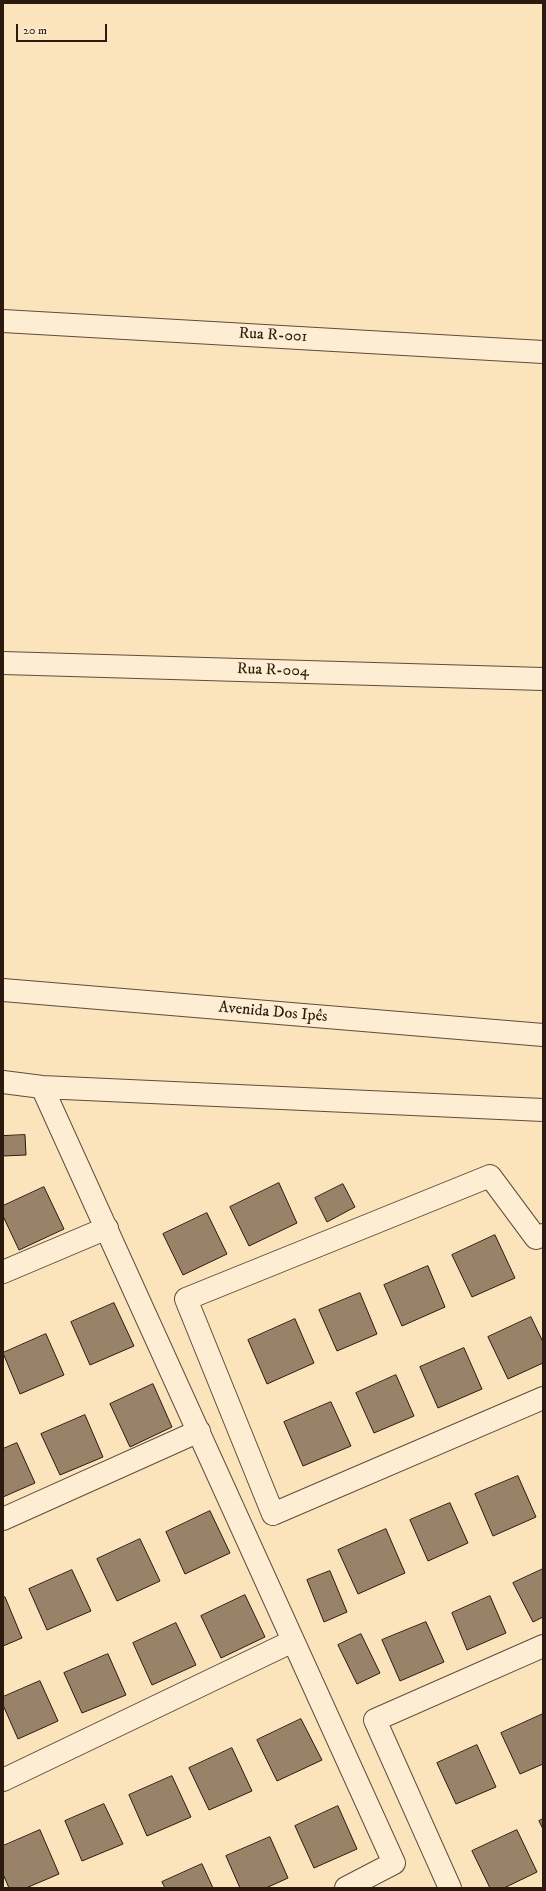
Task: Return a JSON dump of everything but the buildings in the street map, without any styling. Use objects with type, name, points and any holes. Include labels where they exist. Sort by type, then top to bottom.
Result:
[{"type":"street","name":"Rua R-001","points":[[3,321],[543,352]]},
{"type":"street","name":"Rua R-004","points":[[3,663],[543,679]]},
{"type":"street","name":"Avenida Dos Ipês","points":[[3,990],[543,1035]]},
{"type":"street","points":[[3,1082],[42,1088],[543,1110]]},
{"type":"street","points":[[42,1088],[107,1228],[394,1863],[346,1888]]},
{"type":"street","points":[[543,1236],[536,1238],[490,1176],[186,1299],[273,1514],[543,1398]]},
{"type":"street","points":[[3,1272],[107,1228]]},
{"type":"street","points":[[3,1519],[199,1431]]},
{"type":"street","points":[[3,1780],[293,1641]]},
{"type":"street","points":[[450,1888],[375,1720],[543,1646]]}]
